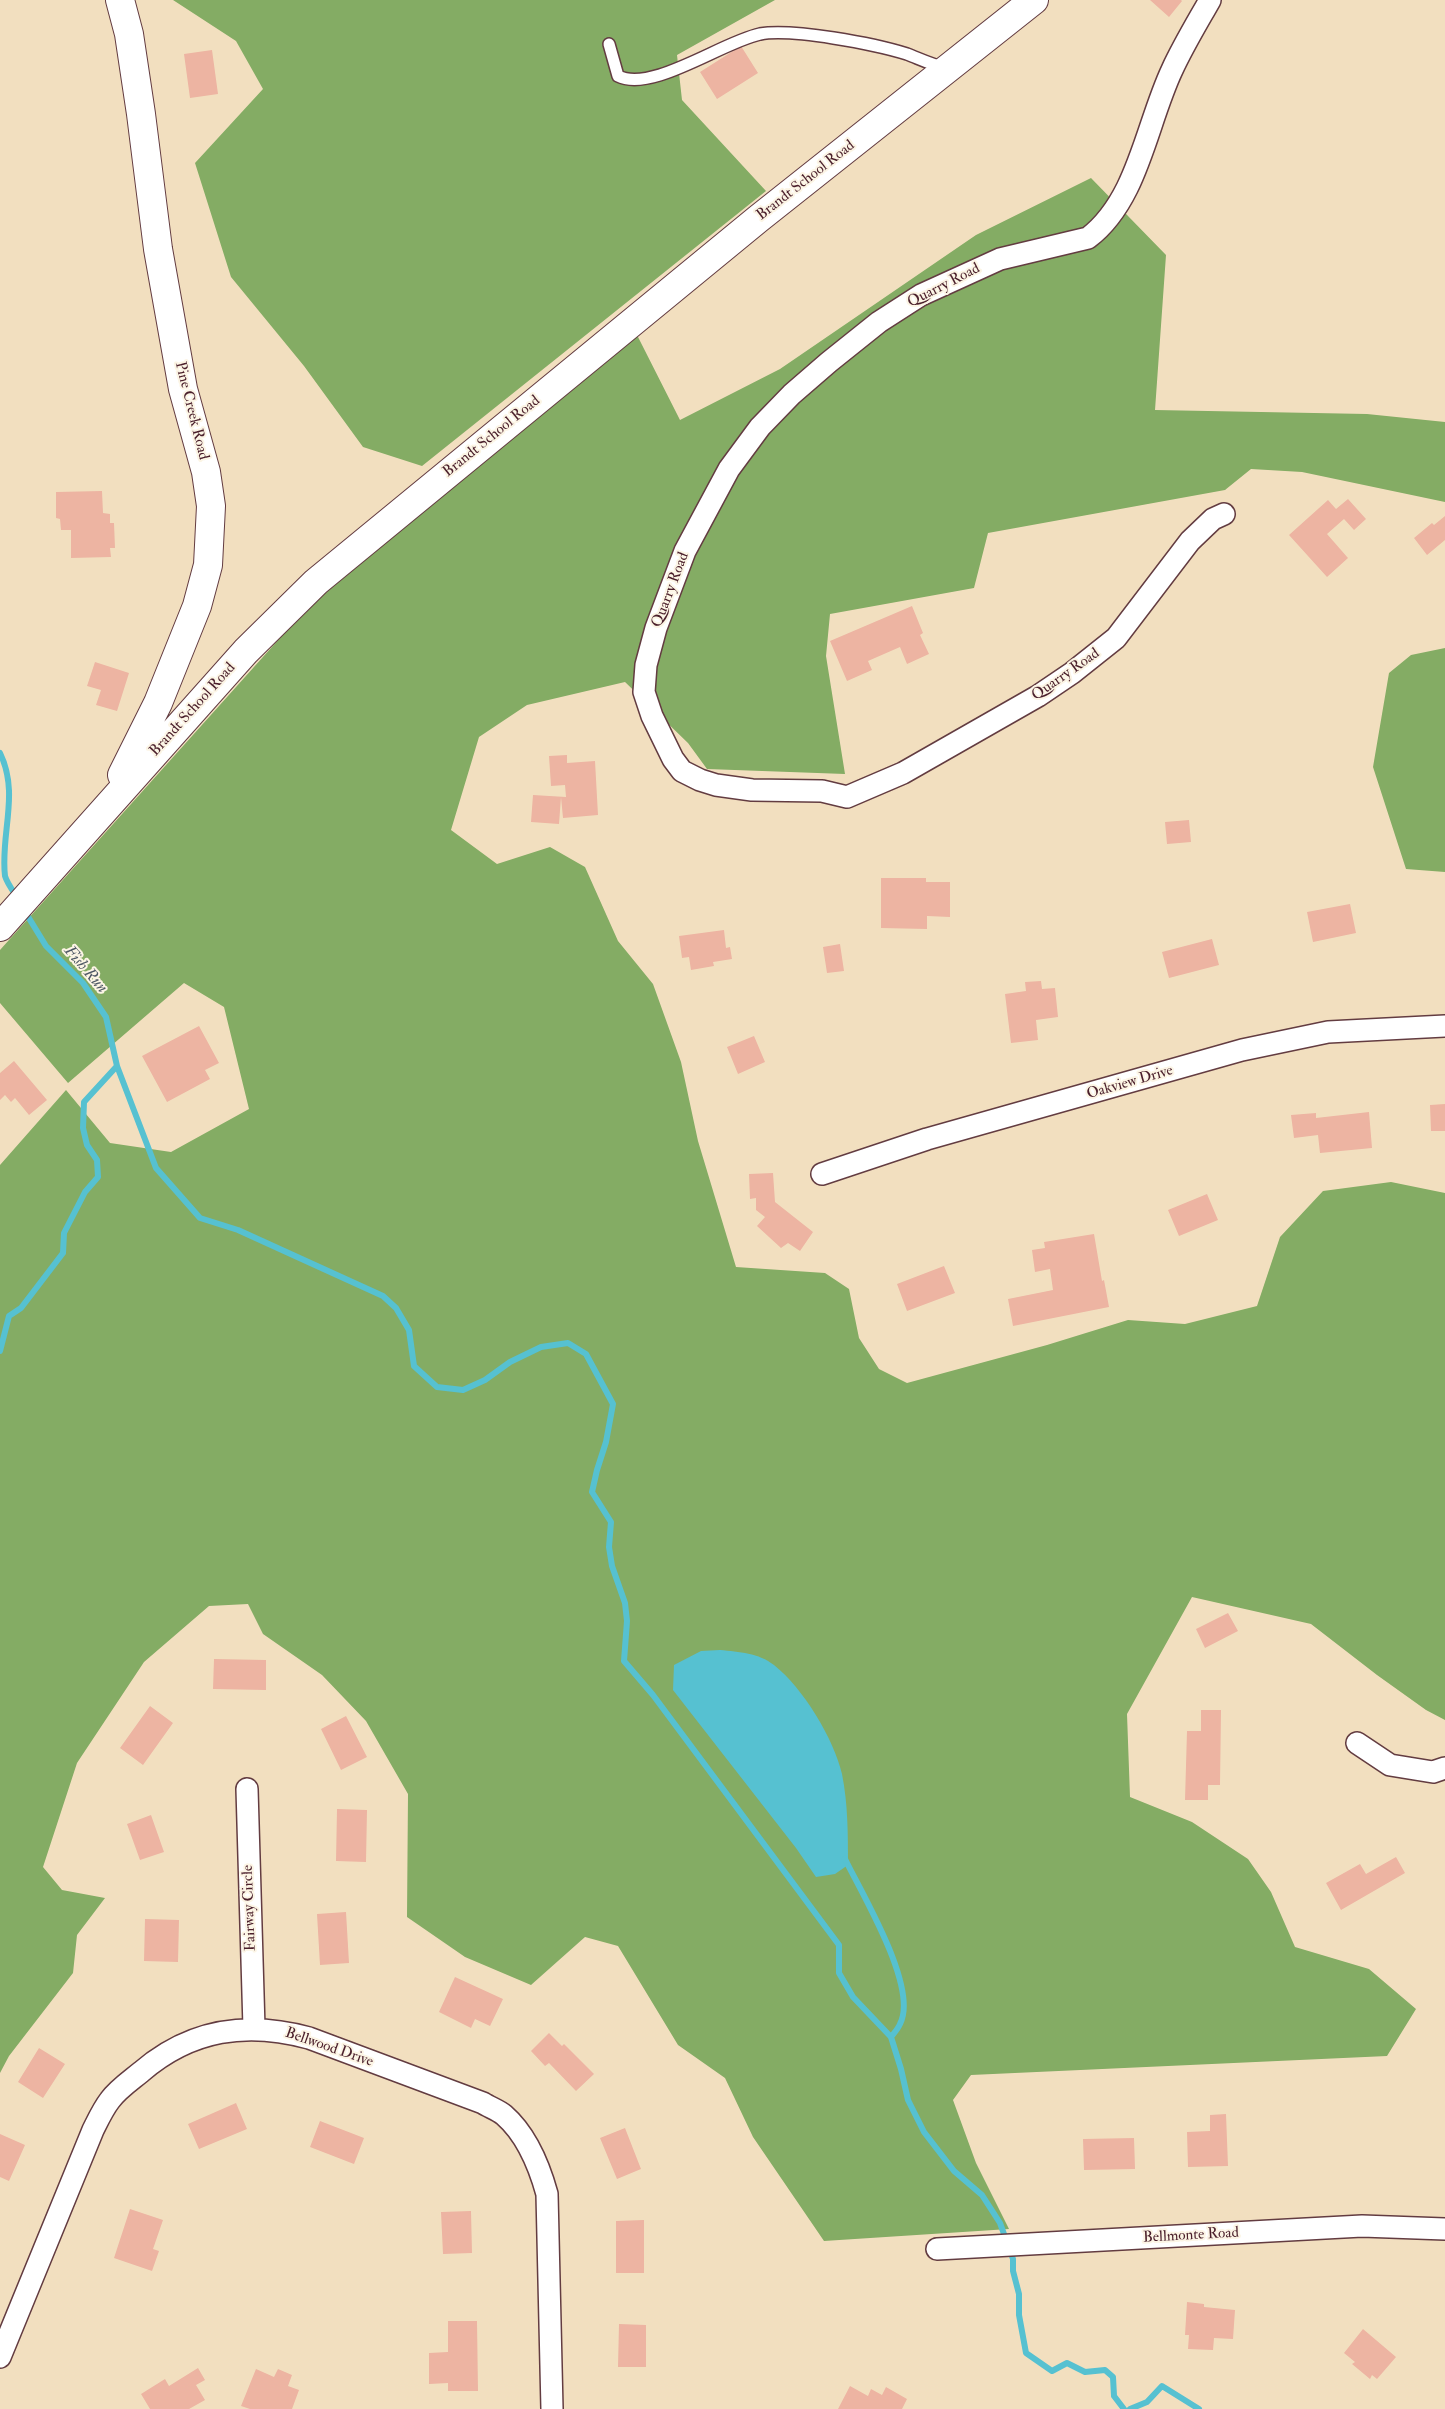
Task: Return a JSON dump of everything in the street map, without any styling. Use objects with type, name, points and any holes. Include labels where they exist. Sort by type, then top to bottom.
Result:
[{"type":"street","name":"Pine Creek Road","points":[[107,806],[158,703],[197,606],[208,564],[211,530],[211,506],[206,472],[181,380],[158,249],[132,53],[120,0]]},
{"type":"street","name":"Brandt School Road","points":[[0,927],[246,651],[316,582],[758,219],[1034,0]]},
{"type":"street","name":"Quarry Road","points":[[1210,0],[1172,70],[1128,190],[1100,229],[1088,238],[1000,259],[921,295],[879,322],[829,362],[792,394],[760,427],[729,469],[685,551],[656,628],[646,665],[644,692],[652,716],[677,765],[682,771],[700,780],[752,790],[822,791],[847,797],[903,773],[1038,696],[1072,673],[1116,638],[1190,541],[1213,519],[1224,514]]},
{"type":"street","name":"Oakview Drive","points":[[822,1174],[927,1139],[1242,1050],[1328,1032],[1445,1026]]},
{"type":"street","points":[[1357,1743],[1390,1765],[1433,1772],[1445,1768]]},
{"type":"street","name":"Fairway Circle","points":[[247,1789],[254,2028]]},
{"type":"street","name":"Bellwood Drive","points":[[0,2357],[93,2130],[110,2100],[153,2060],[171,2050],[216,2033],[254,2028],[284,2031],[309,2038],[483,2104],[504,2114],[523,2138],[539,2164],[547,2194],[552,2409]]},
{"type":"street","name":"Bellmonte Road","points":[[936,2249],[1362,2226],[1445,2229]]},
{"type":"lane","points":[[610,44],[618,76],[626,80],[649,79],[743,39],[762,34],[802,35],[858,43],[906,54],[932,65],[948,68]]},
{"type":"green space","points":[[173,0],[775,0],[677,55],[682,100],[766,191],[422,466],[363,447],[304,366],[231,277],[195,163],[263,89],[236,41]]},
{"type":"green space","points":[[1091,178],[1166,255],[1155,410],[1367,414],[1445,422],[1445,502],[1302,472],[1251,469],[1225,490],[988,533],[974,588],[830,614],[826,656],[845,774],[707,769],[688,743],[625,682],[527,705],[479,737],[451,830],[497,864],[550,847],[585,867],[618,941],[653,984],[681,1062],[698,1141],[736,1267],[825,1273],[849,1289],[859,1338],[879,1369],[907,1383],[1047,1345],[1128,1320],[1185,1324],[1257,1306],[1280,1237],[1323,1191],[1391,1182],[1445,1193],[1445,1720],[1426,1710],[1377,1675],[1311,1624],[1192,1597],[1127,1714],[1130,1797],[1192,1822],[1248,1859],[1271,1892],[1295,1947],[1369,1969],[1416,2009],[1387,2056],[971,2075],[953,2100],[976,2163],[1009,2229],[824,2241],[753,2137],[725,2078],[678,2045],[618,1946],[585,1937],[531,1985],[465,1957],[407,1917],[408,1794],[366,1721],[322,1675],[263,1634],[248,1604],[209,1606],[144,1662],[77,1763],[43,1867],[62,1890],[105,1898],[77,1935],[73,1973],[9,2056],[0,2073],[0,1165],[66,1090],[110,1143],[171,1152],[249,1109],[224,1007],[184,983],[68,1083],[0,1003],[0,950],[306,609],[637,335],[680,420],[780,369],[976,235]]},
{"type":"green space","points":[[1445,648],[1445,872],[1406,869],[1373,767],[1389,673],[1411,655]]},
{"type":"water","points":[[701,1651],[741,1652],[762,1658],[774,1665],[796,1687],[825,1730],[842,1774],[847,1808],[848,1865],[835,1874],[816,1877],[796,1848],[673,1690],[674,1665]]},
{"type":"building","points":[[1150,0],[1181,0],[1182,1],[1169,17]]},
{"type":"building","points":[[741,46],[758,73],[717,99],[700,72]]},
{"type":"building","points":[[212,50],[218,94],[190,98],[184,54]]},
{"type":"building","points":[[102,491],[103,513],[110,514],[110,523],[114,523],[115,548],[110,548],[111,557],[71,558],[71,530],[61,530],[60,519],[56,518],[56,492]]},
{"type":"building","points":[[1348,499],[1366,519],[1354,530],[1344,519],[1327,534],[1348,558],[1327,577],[1289,535],[1328,500],[1336,509]]},
{"type":"building","points":[[1445,516],[1445,540],[1427,555],[1414,538],[1432,523],[1434,525]]},
{"type":"building","points":[[912,606],[923,633],[920,635],[929,654],[907,664],[900,647],[868,661],[872,670],[847,681],[830,641]]},
{"type":"building","points":[[95,662],[129,673],[117,711],[96,705],[101,690],[87,686]]},
{"type":"building","points":[[567,755],[567,763],[595,761],[598,815],[563,818],[561,797],[559,824],[531,822],[533,795],[566,797],[565,785],[551,786],[549,756]]},
{"type":"building","points":[[1189,820],[1191,842],[1167,844],[1165,822]]},
{"type":"building","points":[[881,878],[926,878],[926,882],[950,882],[950,917],[927,916],[927,929],[881,928]]},
{"type":"building","points":[[1350,904],[1356,933],[1313,942],[1307,912]]},
{"type":"building","points":[[724,930],[726,948],[730,947],[732,959],[713,962],[714,966],[691,970],[689,957],[682,958],[679,936]]},
{"type":"building","points":[[1212,939],[1219,965],[1169,978],[1162,952]]},
{"type":"building","points":[[840,944],[844,971],[827,973],[823,947]]},
{"type":"building","points":[[1041,981],[1042,989],[1055,988],[1058,1017],[1036,1020],[1038,1040],[1011,1043],[1005,994],[1026,991],[1025,982]]},
{"type":"building","points":[[199,1026],[219,1063],[205,1070],[210,1079],[167,1102],[142,1056]]},
{"type":"building","points":[[754,1036],[765,1062],[738,1074],[727,1047]]},
{"type":"building","points":[[14,1061],[47,1100],[29,1115],[15,1098],[11,1102],[5,1095],[0,1100],[0,1073]]},
{"type":"building","points":[[1445,1104],[1445,1131],[1431,1131],[1430,1105]]},
{"type":"building","points":[[1369,1112],[1372,1148],[1320,1153],[1318,1135],[1294,1138],[1291,1115],[1316,1113],[1316,1118]]},
{"type":"building","points":[[773,1173],[775,1202],[813,1232],[800,1251],[788,1243],[781,1248],[757,1226],[765,1217],[756,1210],[756,1198],[750,1199],[749,1174]]},
{"type":"building","points":[[1207,1194],[1218,1220],[1179,1236],[1168,1210]]},
{"type":"building","points":[[1094,1234],[1102,1281],[1104,1280],[1109,1307],[1013,1326],[1008,1299],[1053,1290],[1050,1269],[1035,1272],[1032,1250],[1045,1248],[1044,1242]]},
{"type":"building","points":[[944,1266],[955,1293],[907,1311],[897,1284]]},
{"type":"building","points":[[1228,1613],[1238,1631],[1205,1648],[1196,1629]]},
{"type":"building","points":[[214,1659],[266,1660],[266,1690],[213,1689]]},
{"type":"building","points":[[150,1706],[173,1723],[143,1765],[120,1748]]},
{"type":"building","points":[[1201,1710],[1221,1710],[1220,1785],[1208,1785],[1208,1800],[1185,1800],[1187,1731],[1201,1731]]},
{"type":"building","points":[[346,1716],[367,1757],[341,1770],[321,1729]]},
{"type":"building","points":[[337,1809],[367,1810],[366,1862],[336,1861]]},
{"type":"building","points":[[151,1815],[164,1852],[140,1860],[127,1824]]},
{"type":"building","points":[[1396,1857],[1405,1873],[1341,1910],[1326,1883],[1360,1864],[1366,1874]]},
{"type":"building","points":[[346,1912],[349,1963],[320,1965],[317,1914]]},
{"type":"building","points":[[145,1919],[179,1920],[178,1962],[144,1961]]},
{"type":"building","points":[[455,1977],[503,1999],[490,2026],[475,2019],[471,2028],[439,2012]]},
{"type":"building","points":[[549,2033],[562,2046],[564,2044],[594,2074],[576,2091],[549,2063],[545,2066],[531,2051]]},
{"type":"building","points":[[39,2048],[65,2064],[43,2098],[18,2082]]},
{"type":"building","points":[[236,2103],[247,2129],[199,2149],[188,2124]]},
{"type":"building","points":[[1226,2114],[1228,2166],[1188,2167],[1187,2132],[1210,2131],[1210,2115]]},
{"type":"building","points":[[320,2121],[364,2138],[354,2164],[310,2147]]},
{"type":"building","points":[[625,2128],[641,2169],[617,2179],[600,2138]]},
{"type":"building","points":[[0,2134],[25,2145],[9,2181],[0,2177]]},
{"type":"building","points":[[1134,2138],[1135,2169],[1084,2170],[1083,2139]]},
{"type":"building","points":[[130,2209],[163,2220],[153,2249],[159,2251],[152,2271],[114,2258]]},
{"type":"building","points":[[471,2211],[472,2253],[443,2254],[441,2212]]},
{"type":"building","points":[[644,2220],[644,2273],[616,2273],[616,2221]]},
{"type":"building","points":[[1187,2302],[1204,2304],[1204,2307],[1235,2310],[1233,2339],[1214,2338],[1213,2350],[1188,2349],[1189,2335],[1185,2335]]},
{"type":"building","points":[[448,2321],[477,2321],[478,2391],[448,2391],[448,2383],[429,2384],[429,2353],[448,2352]]},
{"type":"building","points":[[619,2324],[646,2325],[646,2367],[618,2367]]},
{"type":"building","points":[[1363,2329],[1396,2357],[1377,2379],[1372,2375],[1370,2379],[1352,2364],[1355,2362],[1344,2353]]},
{"type":"building","points":[[198,2368],[205,2380],[196,2385],[205,2400],[189,2409],[150,2409],[141,2394],[165,2379],[169,2386]]},
{"type":"building","points":[[256,2369],[274,2377],[278,2369],[292,2375],[288,2386],[299,2390],[292,2409],[250,2409],[241,2406]]},
{"type":"building","points":[[850,2386],[868,2396],[871,2389],[882,2395],[886,2387],[907,2399],[902,2409],[838,2409]]},
{"type":"waterway","name":"Fish Run","points":[[0,753],[6,768],[9,784],[4,860],[5,876],[17,897]]},
{"type":"waterway","name":"Fish Run","points":[[0,1351],[9,1316],[21,1308],[63,1253],[64,1233],[85,1192],[98,1177],[97,1160],[87,1145],[83,1128],[84,1102],[117,1066],[106,1017],[83,983],[46,946],[24,910]]},
{"type":"waterway","points":[[117,1066],[156,1168],[200,1218],[238,1230],[383,1296],[396,1308],[409,1330],[414,1366],[437,1387],[463,1390],[485,1380],[510,1362],[541,1347],[568,1343],[586,1354],[613,1404],[606,1442],[592,1492],[611,1522],[609,1547],[612,1566],[625,1603],[627,1621],[624,1661],[653,1695],[839,1945],[839,1973],[853,1997],[891,2037],[908,2100],[924,2132],[954,2171],[982,2195],[1000,2223],[1013,2259],[1013,2271],[1019,2294],[1019,2315],[1026,2353],[1052,2371],[1067,2363],[1085,2372],[1105,2370],[1113,2377],[1114,2396],[1124,2409]]},
{"type":"waterway","points":[[845,1859],[886,1941],[902,1988],[904,2008],[900,2024],[891,2037]]},
{"type":"waterway","points":[[1130,2409],[1147,2402],[1162,2386],[1199,2409]]}]
